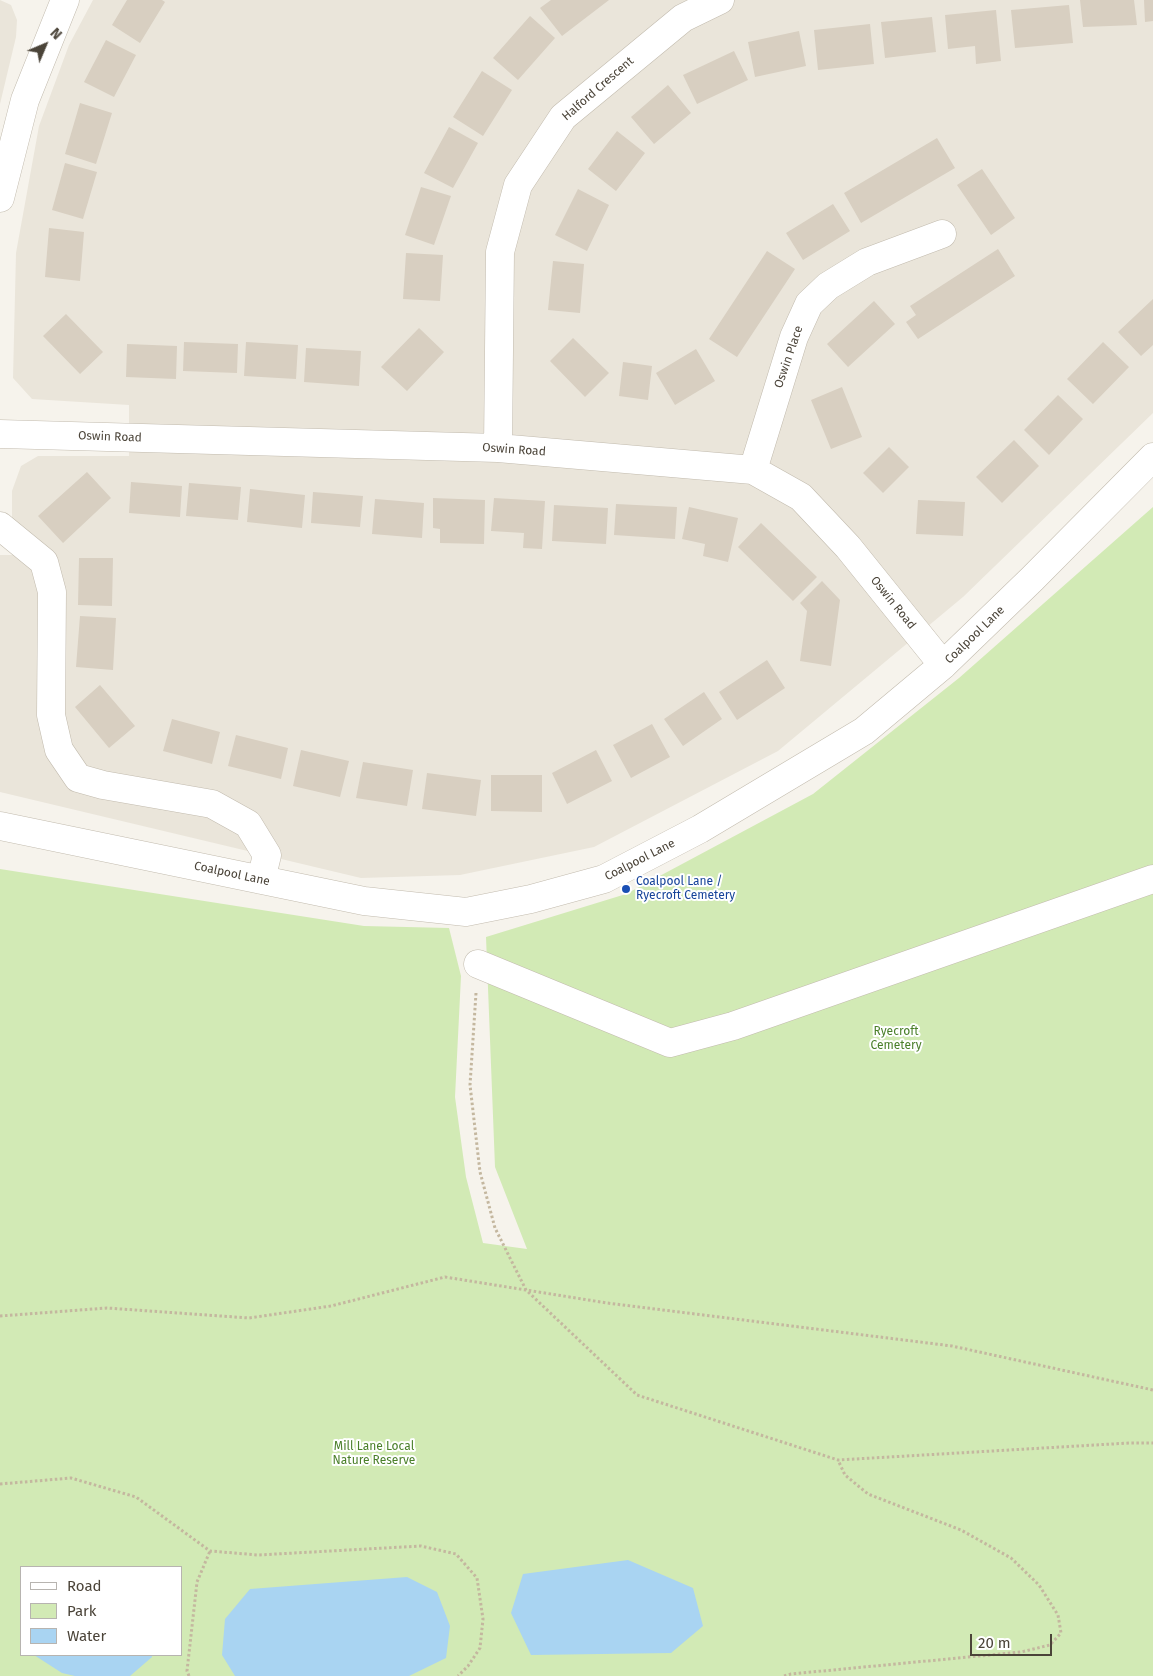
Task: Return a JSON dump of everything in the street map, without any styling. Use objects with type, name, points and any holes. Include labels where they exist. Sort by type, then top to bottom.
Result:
[{"type":"street","name":"Halford Crescent","points":[[498,448],[500,252],[518,185],[563,118],[683,18],[720,0]]},
{"type":"street","points":[[0,198],[26,100],[61,1]]},
{"type":"street","name":"Oswin Place","points":[[753,470],[794,337],[809,304],[828,286],[867,262],[942,234]]},
{"type":"street","name":"Oswin Road","points":[[0,434],[498,448],[753,470],[801,497],[848,547],[943,665]]},
{"type":"street","name":"Coalpool Lane","points":[[0,826],[364,901],[466,912],[531,899],[604,879],[700,829],[864,730],[943,665],[1032,579],[1153,457]]},
{"type":"street","points":[[0,526],[44,562],[52,592],[51,715],[59,750],[78,778],[103,785],[212,804],[241,820],[248,824],[267,855],[261,880]]},
{"type":"street","points":[[478,964],[670,1043],[733,1026],[1153,879]]},
{"type":"path","points":[[478,964],[470,1086],[480,1172],[495,1228],[526,1290],[637,1395],[838,1460],[1129,1442],[1153,1443]]},
{"type":"path","points":[[0,1316],[107,1308],[249,1318],[331,1306],[445,1277],[607,1303],[952,1346],[1153,1390]]},
{"type":"path","points":[[784,1676],[1021,1652],[1050,1645],[1061,1632],[1058,1615],[1039,1585],[1011,1558],[961,1530],[868,1494],[845,1476],[838,1460]]},
{"type":"path","points":[[0,1484],[71,1478],[136,1497],[210,1551],[258,1555],[421,1546],[456,1554],[477,1578],[483,1619],[480,1648],[468,1666],[458,1676]]},
{"type":"path","points":[[189,1676],[187,1671],[197,1582],[210,1551]]},
{"type":"shaded area","points":[[0,0],[11,5],[17,20],[16,37],[0,104]]},
{"type":"shaded area","points":[[93,0],[1153,0],[1153,413],[963,597],[778,751],[594,847],[460,875],[361,878],[0,792],[0,555],[12,555],[12,491],[21,466],[38,456],[129,456],[129,405],[32,399],[13,378],[16,253],[39,126],[69,45]]},
{"type":"green space","points":[[1153,507],[1153,1676],[0,1676],[0,869],[364,926],[449,928],[461,976],[455,1097],[466,1177],[483,1243],[527,1249],[495,1167],[486,937],[626,894],[813,794],[959,678]]},
{"type":"water","points":[[628,1560],[693,1588],[703,1626],[671,1653],[531,1655],[511,1613],[523,1574]]},
{"type":"water","points":[[407,1577],[437,1592],[450,1626],[446,1658],[409,1676],[235,1676],[222,1655],[225,1619],[250,1589]]},
{"type":"water","points":[[36,1656],[152,1656],[130,1676],[75,1676],[62,1673]]},
{"type":"building","points":[[127,0],[162,0],[165,2],[140,43],[112,25]]},
{"type":"building","points":[[551,0],[609,0],[562,36],[540,8]]},
{"type":"building","points":[[1080,0],[1134,0],[1137,25],[1083,27]]},
{"type":"building","points":[[1144,0],[1153,0],[1153,21],[1145,22]]},
{"type":"building","points":[[1069,5],[1073,43],[1015,48],[1011,10]]},
{"type":"building","points":[[996,10],[1001,61],[976,64],[975,46],[948,49],[945,15]]},
{"type":"building","points":[[530,16],[555,38],[518,80],[493,58]]},
{"type":"building","points":[[932,17],[936,52],[885,58],[881,22]]},
{"type":"building","points":[[870,24],[874,64],[818,70],[814,30]]},
{"type":"building","points":[[799,31],[806,66],[755,77],[748,42]]},
{"type":"building","points":[[106,40],[136,55],[114,97],[84,82]]},
{"type":"building","points":[[734,51],[748,80],[697,104],[683,75]]},
{"type":"building","points":[[482,71],[512,90],[483,136],[453,117]]},
{"type":"building","points":[[668,85],[691,113],[654,144],[631,117]]},
{"type":"building","points":[[80,103],[112,113],[96,164],[65,154]]},
{"type":"building","points":[[449,127],[478,143],[453,188],[424,173]]},
{"type":"building","points":[[617,131],[645,153],[616,191],[588,169]]},
{"type":"building","points":[[937,138],[955,168],[861,223],[844,193]]},
{"type":"building","points":[[65,163],[97,172],[83,219],[52,210]]},
{"type":"building","points":[[982,169],[1015,218],[991,235],[957,185]]},
{"type":"building","points":[[421,187],[451,196],[434,245],[405,235]]},
{"type":"building","points":[[578,189],[609,205],[587,251],[555,235]]},
{"type":"building","points":[[833,204],[850,231],[803,260],[786,233]]},
{"type":"building","points":[[49,228],[84,232],[80,281],[45,277]]},
{"type":"building","points":[[998,249],[1015,276],[918,339],[906,322],[916,315],[910,306]]},
{"type":"building","points":[[767,251],[795,269],[737,357],[709,339]]},
{"type":"building","points":[[406,253],[443,255],[440,301],[403,299]]},
{"type":"building","points":[[553,261],[584,264],[580,313],[548,310]]},
{"type":"building","points":[[1153,299],[1153,345],[1141,356],[1118,332]]},
{"type":"building","points":[[874,301],[895,324],[848,367],[827,344]]},
{"type":"building","points":[[66,314],[103,352],[80,374],[43,336]]},
{"type":"building","points":[[419,328],[444,352],[407,391],[381,367]]},
{"type":"building","points":[[573,338],[609,373],[585,397],[550,361]]},
{"type":"building","points":[[184,342],[238,344],[237,373],[183,371]]},
{"type":"building","points":[[246,342],[298,345],[296,379],[244,376]]},
{"type":"building","points":[[1103,342],[1129,367],[1093,404],[1067,379]]},
{"type":"building","points":[[127,344],[177,346],[176,379],[126,377]]},
{"type":"building","points":[[306,348],[361,351],[359,386],[304,382]]},
{"type":"building","points":[[696,349],[715,381],[675,405],[656,373]]},
{"type":"building","points":[[623,362],[652,366],[648,400],[619,396]]},
{"type":"building","points":[[842,387],[862,437],[831,449],[811,400]]},
{"type":"building","points":[[1058,395],[1083,419],[1049,455],[1024,430]]},
{"type":"building","points":[[1014,440],[1039,466],[1002,503],[976,477]]},
{"type":"building","points":[[889,447],[909,467],[883,493],[863,473]]},
{"type":"building","points":[[87,472],[111,498],[63,543],[38,516]]},
{"type":"building","points":[[131,482],[182,486],[180,517],[129,513]]},
{"type":"building","points":[[189,483],[241,487],[238,520],[186,516]]},
{"type":"building","points":[[250,489],[305,495],[302,528],[247,522]]},
{"type":"building","points":[[313,492],[363,496],[360,527],[311,523]]},
{"type":"building","points":[[433,498],[485,500],[484,544],[440,543],[440,529],[433,528]]},
{"type":"building","points":[[494,498],[545,501],[542,549],[523,548],[524,533],[491,531]]},
{"type":"building","points":[[375,499],[424,503],[422,538],[372,534]]},
{"type":"building","points":[[918,500],[965,502],[963,536],[916,534]]},
{"type":"building","points":[[616,504],[677,507],[675,539],[614,535]]},
{"type":"building","points":[[554,505],[608,508],[606,544],[552,541]]},
{"type":"building","points":[[689,507],[738,518],[728,562],[703,556],[705,544],[682,539]]},
{"type":"building","points":[[761,523],[817,577],[793,601],[738,547]]},
{"type":"building","points":[[79,558],[113,558],[112,606],[78,605]]},
{"type":"building","points":[[822,581],[840,600],[831,666],[800,661],[807,611],[800,603]]},
{"type":"building","points":[[80,616],[116,618],[113,670],[76,667]]},
{"type":"building","points":[[767,660],[785,688],[737,720],[719,692]]},
{"type":"building","points":[[100,685],[135,726],[109,748],[75,707]]},
{"type":"building","points":[[704,692],[722,719],[683,746],[664,719]]},
{"type":"building","points":[[172,719],[220,732],[212,764],[163,751]]},
{"type":"building","points":[[652,724],[670,757],[631,778],[613,745]]},
{"type":"building","points":[[236,735],[288,748],[281,779],[228,766]]},
{"type":"building","points":[[301,750],[349,761],[340,797],[293,786]]},
{"type":"building","points":[[596,750],[612,781],[567,804],[552,773]]},
{"type":"building","points":[[363,762],[413,770],[407,806],[356,798]]},
{"type":"building","points":[[427,773],[481,780],[476,816],[422,809]]},
{"type":"building","points":[[491,775],[542,775],[542,812],[491,811]]},
{"type":"place","name":"Coalpool Lane / Ryecroft Cemetery","points":[[626,889]]},
{"type":"park label","name":"Ryecroft Cemetery","points":[[896,1039]]},
{"type":"park label","name":"Mill Lane Local Nature Reserve","points":[[374,1454]]}]
